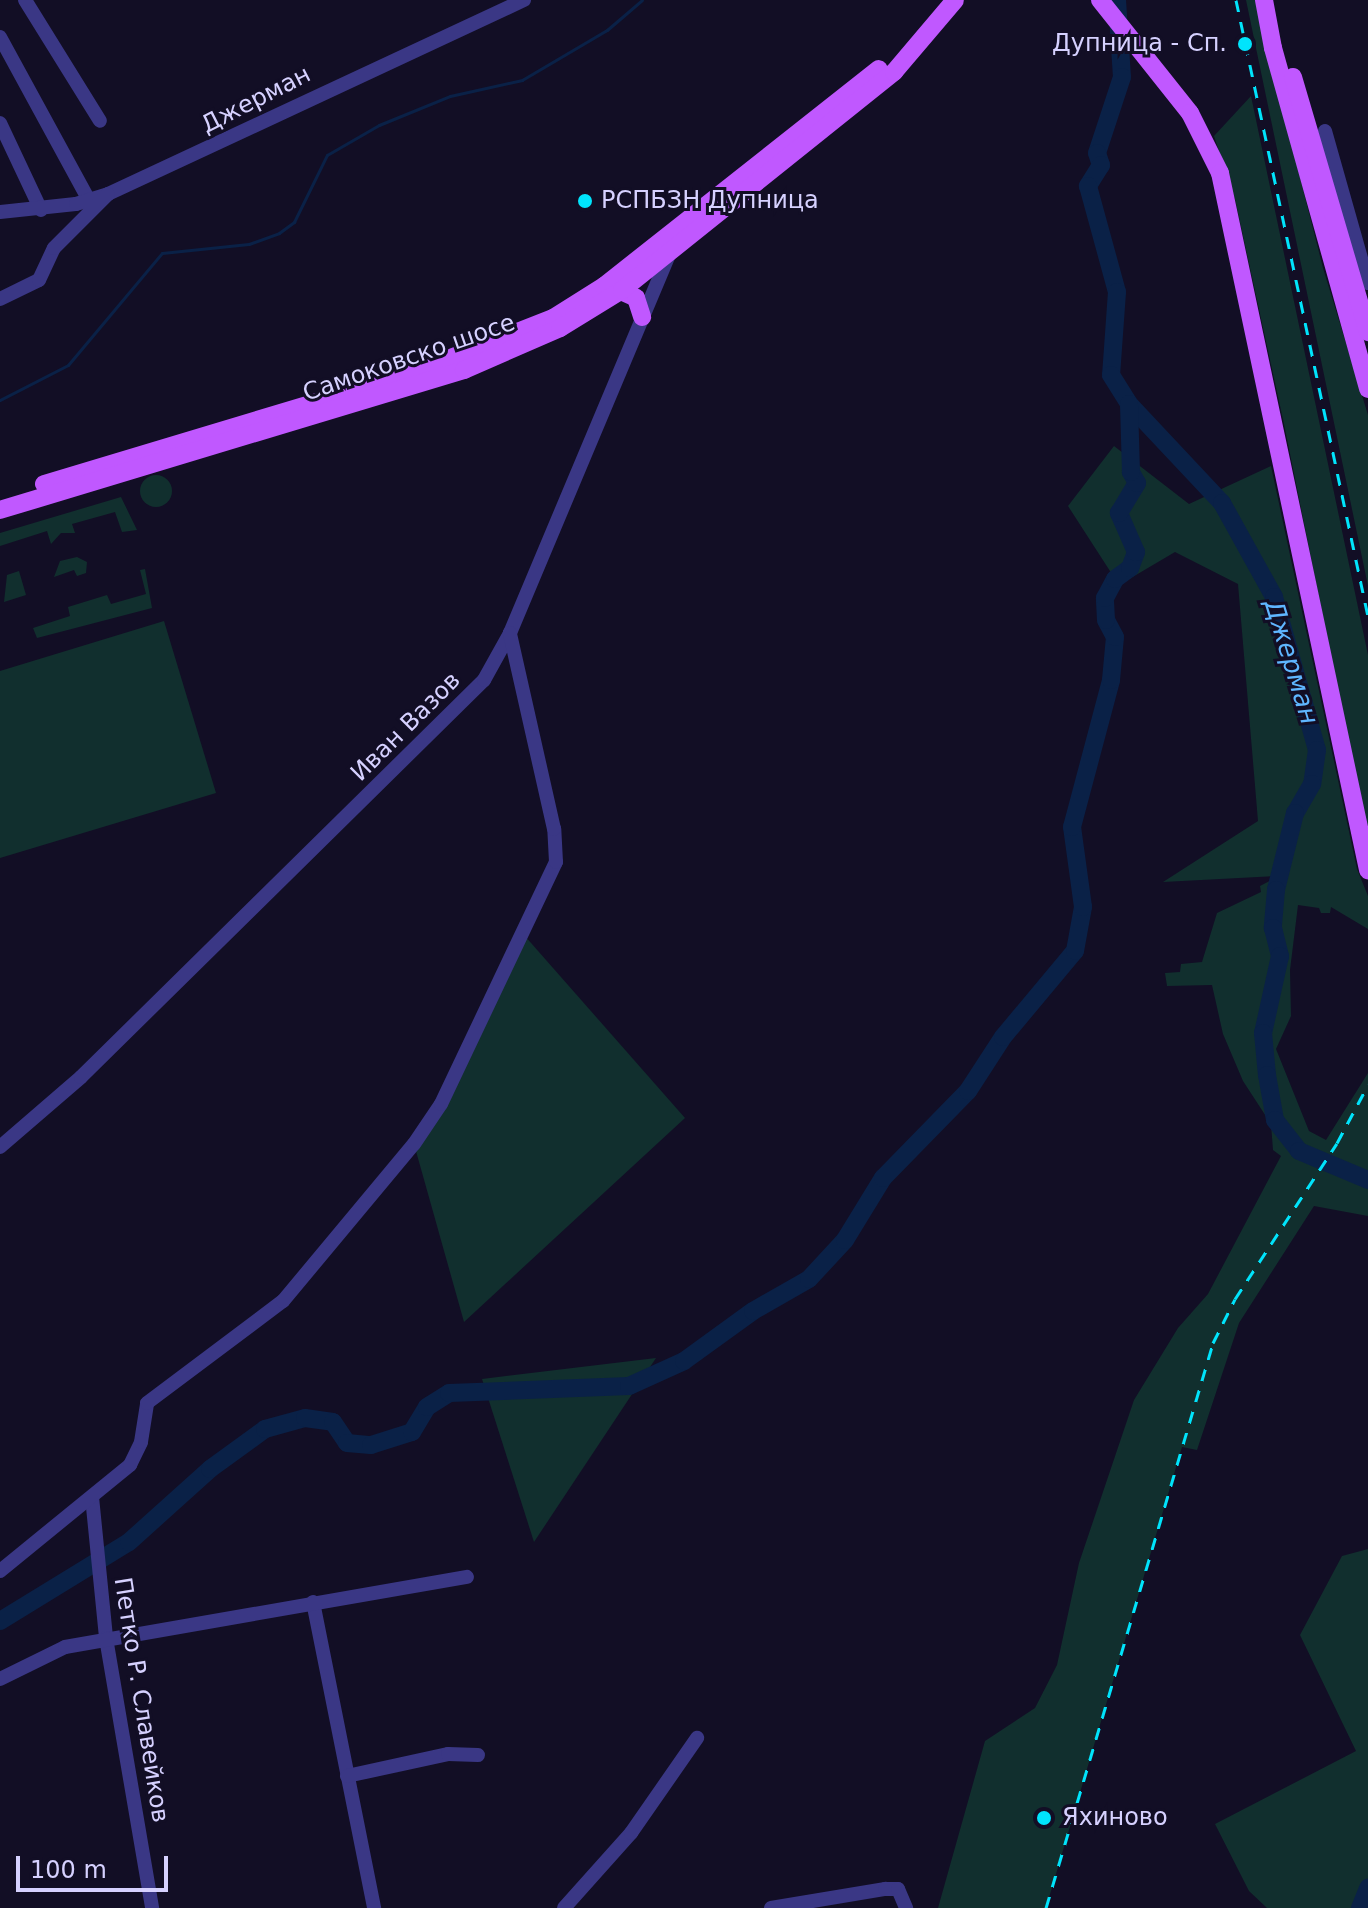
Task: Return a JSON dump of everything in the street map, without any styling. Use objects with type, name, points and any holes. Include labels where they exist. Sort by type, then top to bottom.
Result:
[{"type":"main road","name":"Самоковско шосе","points":[[0,510],[464,370],[560,328],[613,288],[671,251],[894,72],[955,0]]},
{"type":"main road","points":[[1100,0],[1161,75],[1207,141],[1220,173],[1368,870]]},
{"type":"main road","points":[[1264,0],[1273,48],[1368,389]]},
{"type":"main road","points":[[1275,0],[1368,332]]},
{"type":"main road","name":"Самоковско шосе","points":[[0,497],[460,357],[553,318],[613,288],[681,225],[929,32]]},
{"type":"main road","points":[[613,288],[636,298],[642,317]]},
{"type":"street","points":[[25,0],[100,121]]},
{"type":"street","name":"Джерман","points":[[0,212],[41,210],[108,194],[524,0]]},
{"type":"street","points":[[0,37],[89,200]]},
{"type":"street","points":[[0,123],[41,210]]},
{"type":"street","points":[[1325,131],[1368,283]]},
{"type":"street","points":[[0,299],[39,280],[54,248],[108,194]]},
{"type":"street","name":"Иван Вазов","points":[[0,1147],[81,1077],[484,680],[510,633],[681,225]]},
{"type":"street","points":[[0,1571],[92,1497],[137,1456],[147,1403],[283,1301],[414,1144],[441,1104],[547,889],[556,862],[554,829],[510,633]]},
{"type":"street","name":"Петко Р. Славейков","points":[[92,1497],[106,1638],[152,1908]]},
{"type":"street","points":[[0,1679],[65,1647],[106,1638],[467,1577]]},
{"type":"street","points":[[313,1602],[374,1908]]},
{"type":"street","points":[[564,1908],[631,1833],[697,1738]]},
{"type":"street","points":[[347,1776],[448,1754],[478,1755]]},
{"type":"street","points":[[771,1908],[885,1889],[898,1889],[906,1903]]},
{"type":"green space","points":[[1246,0],[1255,0],[1323,268],[1368,415],[1368,586]]},
{"type":"green space","points":[[1251,96],[1368,655],[1368,840],[1235,199],[1214,136]]},
{"type":"green space","points":[[1114,446],[1189,504],[1271,466],[1357,869],[1368,896],[1368,929],[1331,907],[1330,913],[1321,913],[1319,908],[1298,905],[1290,970],[1291,1016],[1276,1049],[1309,1131],[1326,1140],[1368,1073],[1368,1216],[1314,1206],[1239,1323],[1197,1450],[1182,1447],[1046,1908],[938,1908],[985,1741],[1035,1708],[1057,1665],[1079,1563],[1134,1400],[1178,1328],[1208,1294],[1281,1156],[1273,1150],[1271,1124],[1243,1081],[1223,1034],[1212,985],[1167,986],[1165,973],[1180,972],[1181,964],[1202,962],[1217,913],[1261,892],[1260,886],[1279,876],[1163,882],[1258,821],[1238,584],[1175,552],[1119,585],[1068,506]]},
{"type":"green space","points":[[156,475],[167,480],[172,491],[167,502],[156,507],[145,502],[140,491],[145,480]]},
{"type":"green space","points":[[121,497],[137,530],[122,532],[115,512],[72,524],[75,533],[61,533],[51,544],[47,531],[0,546],[0,533]]},
{"type":"green space","points":[[77,557],[87,562],[86,573],[77,576],[74,570],[54,577],[60,561]]},
{"type":"green space","points":[[145,569],[152,608],[37,638],[33,628],[70,616],[68,607],[107,595],[111,604],[146,594],[140,570]]},
{"type":"green space","points":[[19,571],[26,595],[4,602],[7,575]]},
{"type":"green space","points":[[164,621],[216,793],[0,858],[0,671]]},
{"type":"green space","points":[[524,935],[685,1118],[464,1322],[414,1144]]},
{"type":"green space","points":[[656,1358],[534,1542],[482,1379]]},
{"type":"green space","points":[[1368,1549],[1368,1908],[1267,1908],[1249,1891],[1215,1824],[1356,1751],[1300,1635],[1342,1556]]},
{"type":"waterway","points":[[0,400],[68,365],[162,253],[249,244],[279,233],[294,222],[327,155],[379,125],[450,96],[522,80],[607,30],[642,0]]},
{"type":"waterway","name":"Джерман","points":[[1117,0],[1122,77],[1097,153],[1101,165],[1088,186],[1117,292],[1111,375],[1129,404],[1222,503],[1274,597],[1317,750],[1312,784],[1295,813],[1276,890],[1273,928],[1280,956],[1263,1033],[1267,1075],[1275,1120],[1299,1151],[1368,1180]]},
{"type":"waterway","points":[[0,1621],[129,1542],[210,1469],[265,1429],[305,1418],[333,1422],[347,1443],[371,1445],[412,1432],[427,1407],[449,1393],[629,1386],[684,1361],[753,1311],[809,1279],[845,1240],[883,1178],[968,1091],[1003,1037],[1075,951],[1083,907],[1072,827],[1111,680],[1115,637],[1106,620],[1105,598],[1115,579],[1130,568],[1136,552],[1119,513],[1137,483],[1131,472],[1129,404]]},
{"type":"waterway","name":"Джерман","points":[[1360,1908],[1368,1888]]},
{"type":"railway","points":[[1236,0],[1368,616]]},
{"type":"railway","points":[[1046,1908],[1213,1343],[1235,1299],[1337,1143],[1368,1085]]},
{"type":"place","name":"Дупница - Сп.","points":[[1245,44]]},
{"type":"place","name":"РСПБЗН Дупница","points":[[585,201]]},
{"type":"place","name":"Яхиново","points":[[1044,1818]]}]
